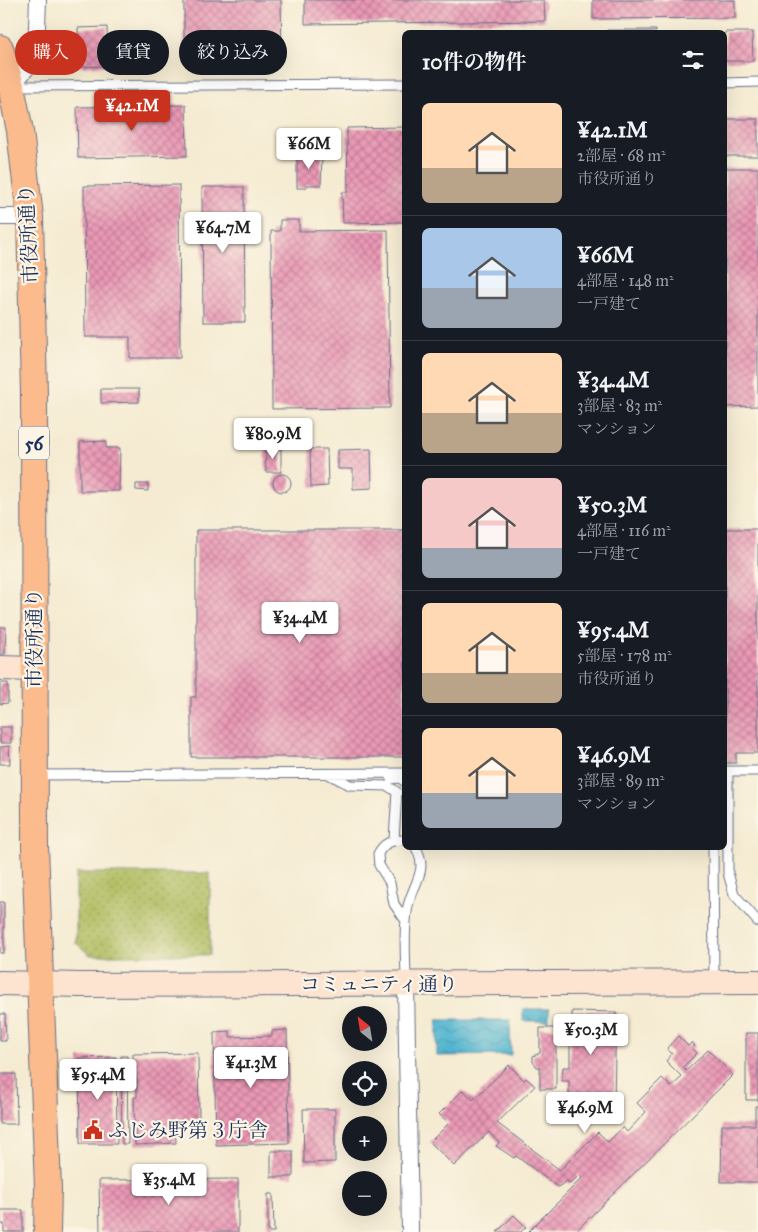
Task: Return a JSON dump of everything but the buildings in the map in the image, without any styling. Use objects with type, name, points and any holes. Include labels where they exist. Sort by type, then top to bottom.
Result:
[{"type":"main road","name":"市役所通り","points":[[0,48],[11,86],[21,139],[30,217],[34,404],[35,846],[48,1188],[47,1232]]},
{"type":"street","points":[[11,86],[25,70],[36,52],[38,0]]},
{"type":"street","points":[[0,217],[30,217]]},
{"type":"street","points":[[0,668],[34,669]]},
{"type":"street","name":"コミュニティ通り","points":[[0,983],[82,985],[758,982]]},
{"type":"street","points":[[406,984],[410,1232]]},
{"type":"lane","points":[[727,82],[758,82]]},
{"type":"lane","points":[[11,86],[402,84]]},
{"type":"lane","points":[[727,771],[758,771]]},
{"type":"lane","points":[[349,773],[373,780],[400,778],[402,780]]},
{"type":"lane","points":[[35,775],[402,773]]},
{"type":"lane","points":[[328,774],[350,785],[388,786],[397,792],[394,840]]},
{"type":"lane","points":[[727,822],[728,873],[734,894],[758,922]]},
{"type":"lane","points":[[402,840],[386,842],[378,854],[379,865],[390,883],[394,904],[406,921]]},
{"type":"lane","points":[[406,984],[406,921],[408,906],[422,868],[421,858],[417,850]]},
{"type":"lane","points":[[713,850],[714,982]]},
{"type":"green space","points":[[76,873],[210,873],[210,955],[90,955],[76,943]]},
{"type":"water","points":[[523,1009],[549,1009],[549,1021],[523,1021]]},
{"type":"water","points":[[437,1020],[510,1020],[511,1055],[437,1056]]},
{"type":"place","name":"ふじみ野第３庁舎","points":[[93,1130]]}]
